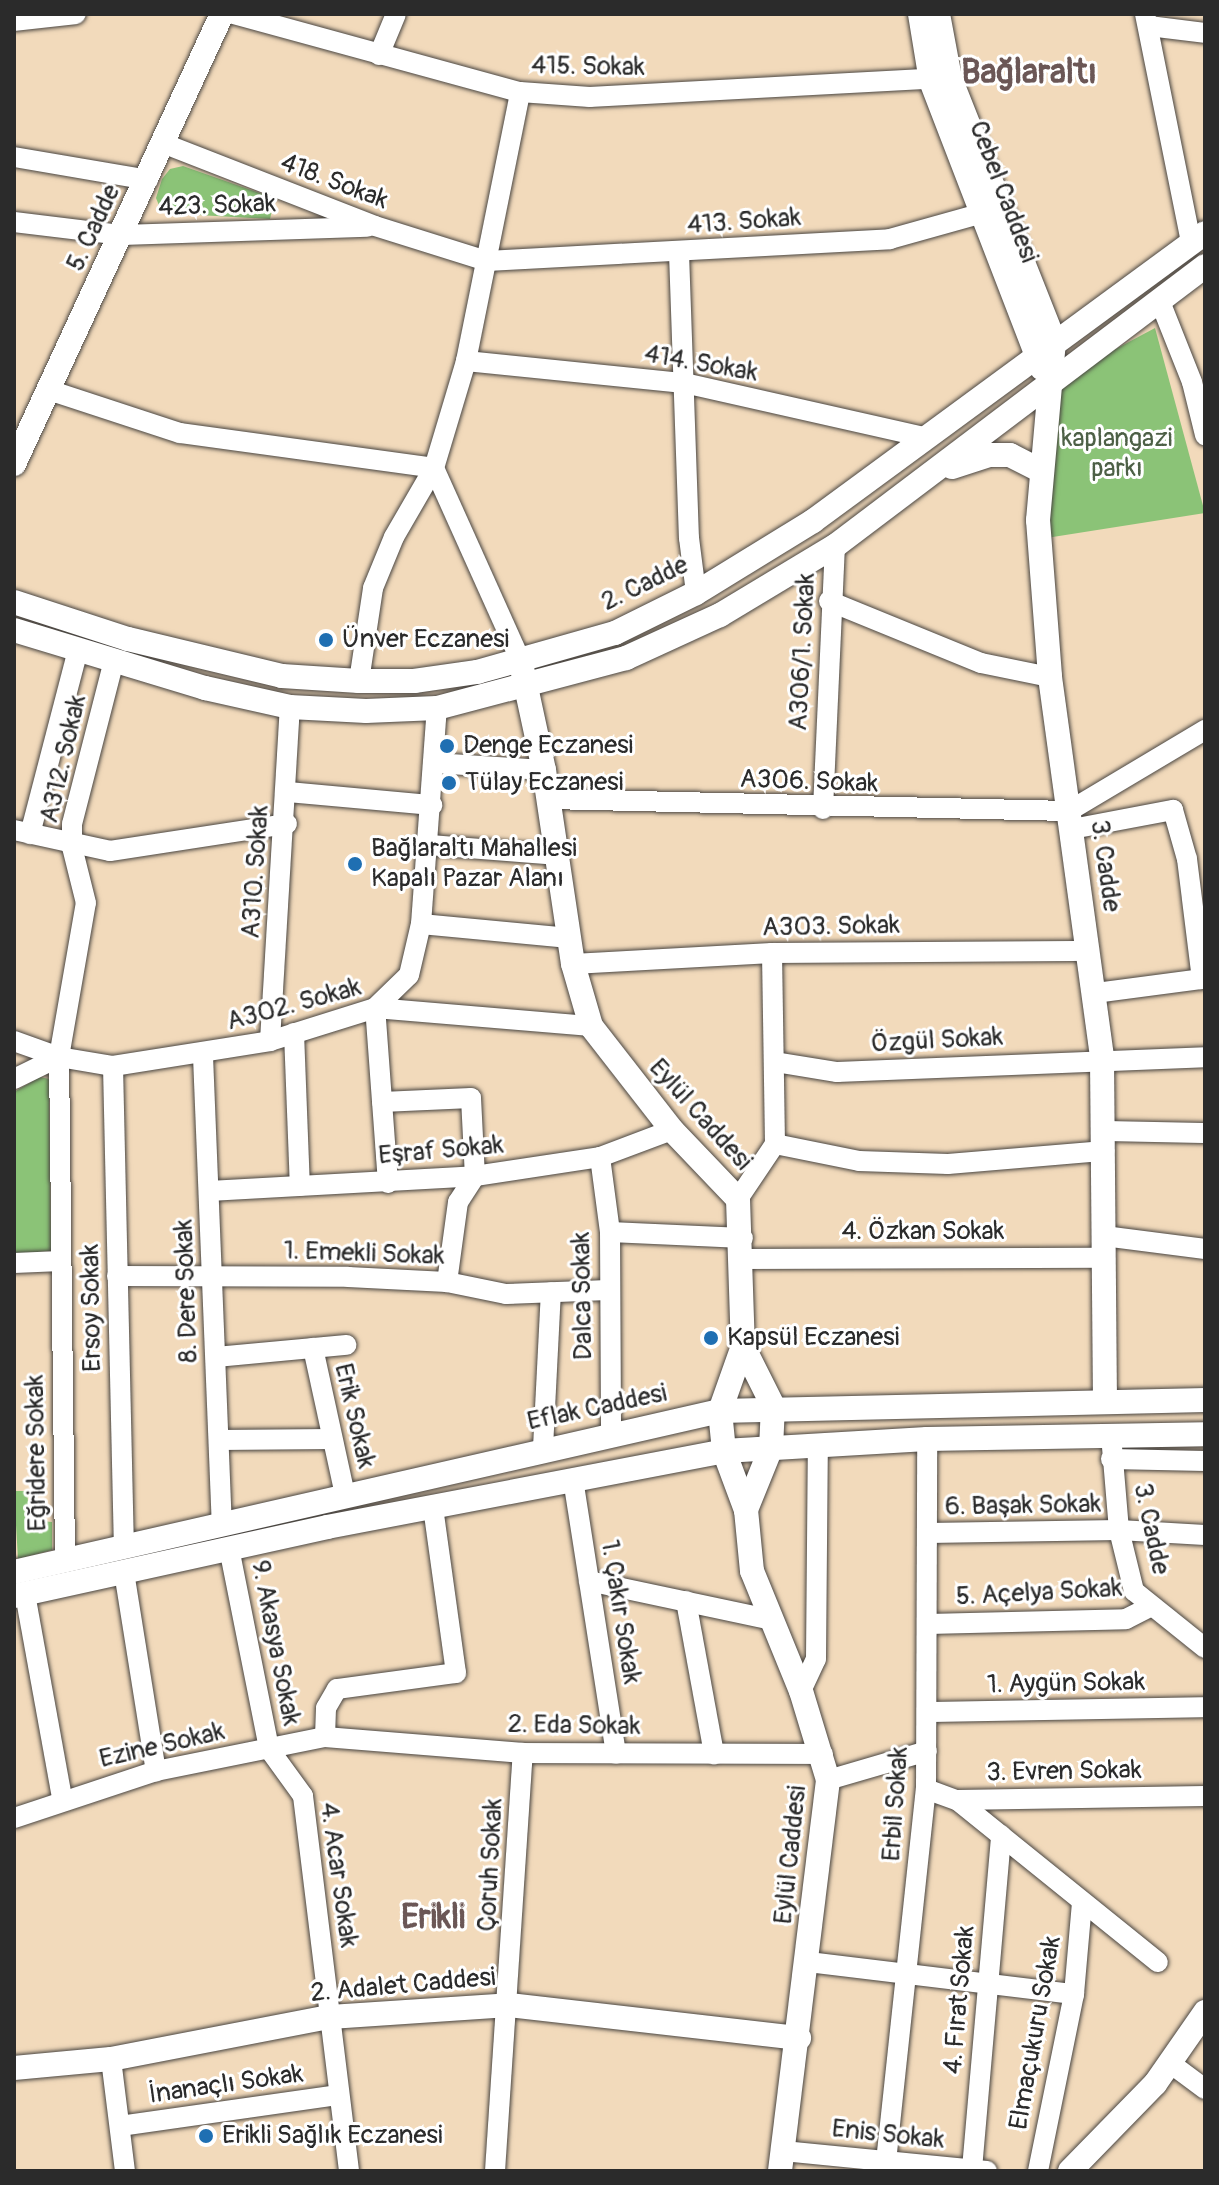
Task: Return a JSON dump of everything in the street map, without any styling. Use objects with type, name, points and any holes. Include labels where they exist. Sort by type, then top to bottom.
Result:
[{"type":"main road","name":"5. Cadde","points":[[14,464],[165,144],[222,14]]},
{"type":"main road","name":"Cebel Caddesi","points":[[920,14],[940,80],[1045,348]]},
{"type":"main road","name":"Cebel Caddesi","points":[[938,14],[940,80]]},
{"type":"main road","name":"Cebel Caddesi","points":[[990,212],[1035,295],[1045,348]]},
{"type":"main road","name":"2. Cadde","points":[[14,602],[128,639],[282,676],[359,681],[414,681],[520,659],[615,633],[696,593],[813,521],[1198,238]]},
{"type":"main road","points":[[14,630],[114,661],[290,707],[437,708],[528,687],[626,658],[693,627],[835,546],[1205,266]]},
{"type":"main road","points":[[1035,295],[1053,310],[1088,319]]},
{"type":"main road","name":"3. Cadde","points":[[1045,348],[1050,384],[1038,520],[1050,677],[1102,1059],[1105,1400]]},
{"type":"main road","points":[[929,476],[988,455],[1029,460],[1042,471]]},
{"type":"main road","points":[[520,659],[544,770],[573,964],[591,1026]]},
{"type":"main road","name":"Eylül Caddesi","points":[[591,1026],[672,1130],[738,1199],[743,1248],[743,1346]]},
{"type":"main road","points":[[743,1346],[773,1406],[771,1448],[746,1510]]},
{"type":"main road","points":[[743,1346],[720,1411],[724,1451],[746,1510]]},
{"type":"main road","name":"Eflak Caddesi","points":[[226,1536],[345,1495],[543,1448],[720,1411],[773,1406],[1205,1400]]},
{"type":"main road","name":"Eflak Caddesi","points":[[18,1587],[226,1536],[433,1507],[724,1451],[927,1439],[1111,1447],[1205,1434]]},
{"type":"main road","name":"Eylül Caddesi","points":[[746,1510],[752,1571],[768,1619],[801,1691],[823,1754],[828,1780],[799,2038],[781,2161]]},
{"type":"main road","name":"Eflak Caddesi","points":[[18,1587],[65,1560],[124,1560]]},
{"type":"main road","name":"2. Adalet Caddesi","points":[[14,2068],[111,2059],[330,2017],[509,2005],[799,2038]]},
{"type":"main road","points":[[1070,2171],[1170,2063],[1205,2012]]},
{"type":"street","points":[[25,19],[76,14]]},
{"type":"street","name":"415. Sokak","points":[[234,14],[520,92],[590,97],[940,80]]},
{"type":"street","points":[[379,55],[396,14]]},
{"type":"street","points":[[1198,238],[1147,20],[1205,33]]},
{"type":"street","points":[[359,681],[373,588],[394,537],[434,468],[466,361],[520,92]]},
{"type":"street","name":"418. Sokak","points":[[165,144],[375,226],[487,261]]},
{"type":"street","points":[[14,157],[148,180]]},
{"type":"street","name":"413. Sokak","points":[[487,261],[679,253],[890,239],[990,212]]},
{"type":"street","name":"423. Sokak","points":[[14,222],[122,235],[375,226]]},
{"type":"street","points":[[679,253],[689,538],[696,593]]},
{"type":"street","points":[[1159,299],[1199,381],[1205,435]]},
{"type":"street","name":"414. Sokak","points":[[466,361],[684,383],[924,437]]},
{"type":"street","points":[[49,390],[180,433],[434,468]]},
{"type":"street","points":[[434,468],[520,659]]},
{"type":"street","name":"A306/1. Sokak","points":[[823,809],[829,601],[835,546]]},
{"type":"street","points":[[829,601],[981,663],[1050,677]]},
{"type":"street","points":[[78,650],[22,832],[72,847],[110,851],[287,824]]},
{"type":"street","name":"A312. Sokak","points":[[59,1057],[86,903],[72,847],[72,824],[114,661]]},
{"type":"street","name":"A310. Sokak","points":[[270,1041],[287,824],[290,707]]},
{"type":"street","points":[[388,1183],[375,1008],[409,975],[421,924],[430,845],[437,708]]},
{"type":"street","points":[[1070,820],[1205,730]]},
{"type":"street","points":[[434,763],[544,770]]},
{"type":"street","points":[[288,792],[432,805]]},
{"type":"street","name":"A306. Sokak","points":[[548,799],[1070,820],[1173,810],[1187,859],[1202,979],[1095,993]]},
{"type":"street","points":[[430,845],[556,855]]},
{"type":"street","points":[[421,924],[569,938]]},
{"type":"street","name":"A303. Sokak","points":[[573,964],[772,953],[1089,951]]},
{"type":"street","points":[[738,1199],[775,1144],[772,953]]},
{"type":"street","name":"A302. Sokak","points":[[14,1041],[59,1057],[113,1066],[203,1056],[270,1041],[375,1008],[591,1026]]},
{"type":"street","points":[[294,1033],[300,1186]]},
{"type":"street","name":"8. Dere Sokak","points":[[203,1056],[226,1536]]},
{"type":"street","points":[[14,1079],[59,1057]]},
{"type":"street","name":"Eğridere Sokak","points":[[59,1057],[65,1560]]},
{"type":"street","name":"Özgül Sokak","points":[[775,1062],[837,1072],[1205,1057]]},
{"type":"street","name":"Ersoy Sokak","points":[[113,1066],[124,1560],[156,1771]]},
{"type":"street","points":[[382,1102],[471,1098],[475,1176],[458,1202],[447,1282]]},
{"type":"street","name":"Eşraf Sokak","points":[[209,1191],[475,1176],[600,1157],[672,1130]]},
{"type":"street","points":[[775,1144],[859,1161],[948,1164],[1104,1141],[1205,1133]]},
{"type":"street","name":"Dalca Sokak","points":[[600,1157],[610,1232],[611,1435]]},
{"type":"street","name":"4. Özkan Sokak","points":[[610,1232],[743,1248],[1205,1249]]},
{"type":"street","points":[[14,1263],[61,1261]]},
{"type":"street","name":"1. Emekli Sokak","points":[[117,1276],[212,1275],[447,1282],[506,1294],[608,1290]]},
{"type":"street","points":[[543,1448],[551,1292]]},
{"type":"street","name":"Erik Sokak","points":[[216,1357],[346,1345]]},
{"type":"street","name":"Erik Sokak","points":[[313,1348],[345,1495]]},
{"type":"street","points":[[219,1440],[332,1439]]},
{"type":"street","name":"Erbil Sokak","points":[[885,2165],[926,1789],[927,1439]]},
{"type":"street","points":[[801,1691],[816,1659],[818,1445]]},
{"type":"street","points":[[1111,1447],[1205,1461]]},
{"type":"street","name":"3. Cadde","points":[[1111,1447],[1119,1530],[1134,1591],[1205,1648]]},
{"type":"street","name":"1. Çakır Sokak","points":[[573,1479],[616,1754]]},
{"type":"street","points":[[325,1737],[326,1708],[337,1689],[456,1673],[433,1507]]},
{"type":"street","name":"6. Başak Sokak","points":[[928,1533],[1119,1530],[1205,1535]]},
{"type":"street","name":"9. Akasya Sokak","points":[[226,1536],[269,1749]]},
{"type":"street","points":[[589,1581],[768,1619]]},
{"type":"street","points":[[18,1587],[62,1798]]},
{"type":"street","points":[[686,1601],[714,1754]]},
{"type":"street","name":"5. Açelya Sokak","points":[[928,1624],[1126,1619],[1151,1606]]},
{"type":"street","name":"1. Aygün Sokak","points":[[927,1712],[1205,1707]]},
{"type":"street","name":"Ezine Sokak","points":[[14,1818],[62,1798],[156,1771],[325,1737]]},
{"type":"street","name":"2. Eda Sokak","points":[[325,1737],[523,1753],[823,1754]]},
{"type":"street","name":"4. Acar Sokak","points":[[269,1749],[303,1796],[349,2171]]},
{"type":"street","points":[[828,1780],[927,1751]]},
{"type":"street","name":"Çoruh Sokak","points":[[495,2171],[509,2005],[523,1753]]},
{"type":"street","name":"3. Evren Sokak","points":[[926,1789],[957,1800],[1205,1796]]},
{"type":"street","name":"Elmaçukuru Sokak","points":[[957,1800],[1158,1962]]},
{"type":"street","name":"4. Fırat Sokak","points":[[980,2170],[987,1984],[1001,1835]]},
{"type":"street","name":"Elmaçukuru Sokak","points":[[1038,2171],[1074,1994],[1082,1903]]},
{"type":"street","points":[[808,1962],[1074,1994]]},
{"type":"street","points":[[111,2059],[125,2171]]},
{"type":"street","points":[[1170,2063],[1205,2089]]},
{"type":"street","name":"İnanaçlı Sokak","points":[[120,2126],[339,2095]]},
{"type":"street","name":"Enis Sokak","points":[[781,2161],[980,2170]]},
{"type":"green space","points":[[183,166],[268,196],[274,202],[270,219],[162,213],[156,198],[162,179],[170,169]]},
{"type":"green space","name":"kaplangazi parkı","points":[[1155,328],[1205,513],[1040,539],[1050,384]]},
{"type":"green space","points":[[40,1077],[49,1079],[51,1251],[14,1254],[14,1092]]},
{"type":"green space","points":[[14,1491],[27,1491],[30,1520],[52,1522],[52,1550],[18,1559]]},
{"type":"place","name":"Ünver Eczanesi","points":[[326,640]]},
{"type":"place","name":"Denge Eczanesi","points":[[447,746]]},
{"type":"place","name":"Tülay Eczanesi","points":[[449,783]]},
{"type":"place","name":"Bağlaraltı Mahallesi Kapalı Pazar Alanı","points":[[355,864]]},
{"type":"place","name":"Kapsül Eczanesi","points":[[711,1338]]},
{"type":"place","name":"Erikli Sağlık Eczanesi","points":[[206,2136]]},
{"type":"district","name":"Bağlaraltı","points":[[1029,73]]},
{"type":"district","name":"Erikli","points":[[433,1918]]}]
